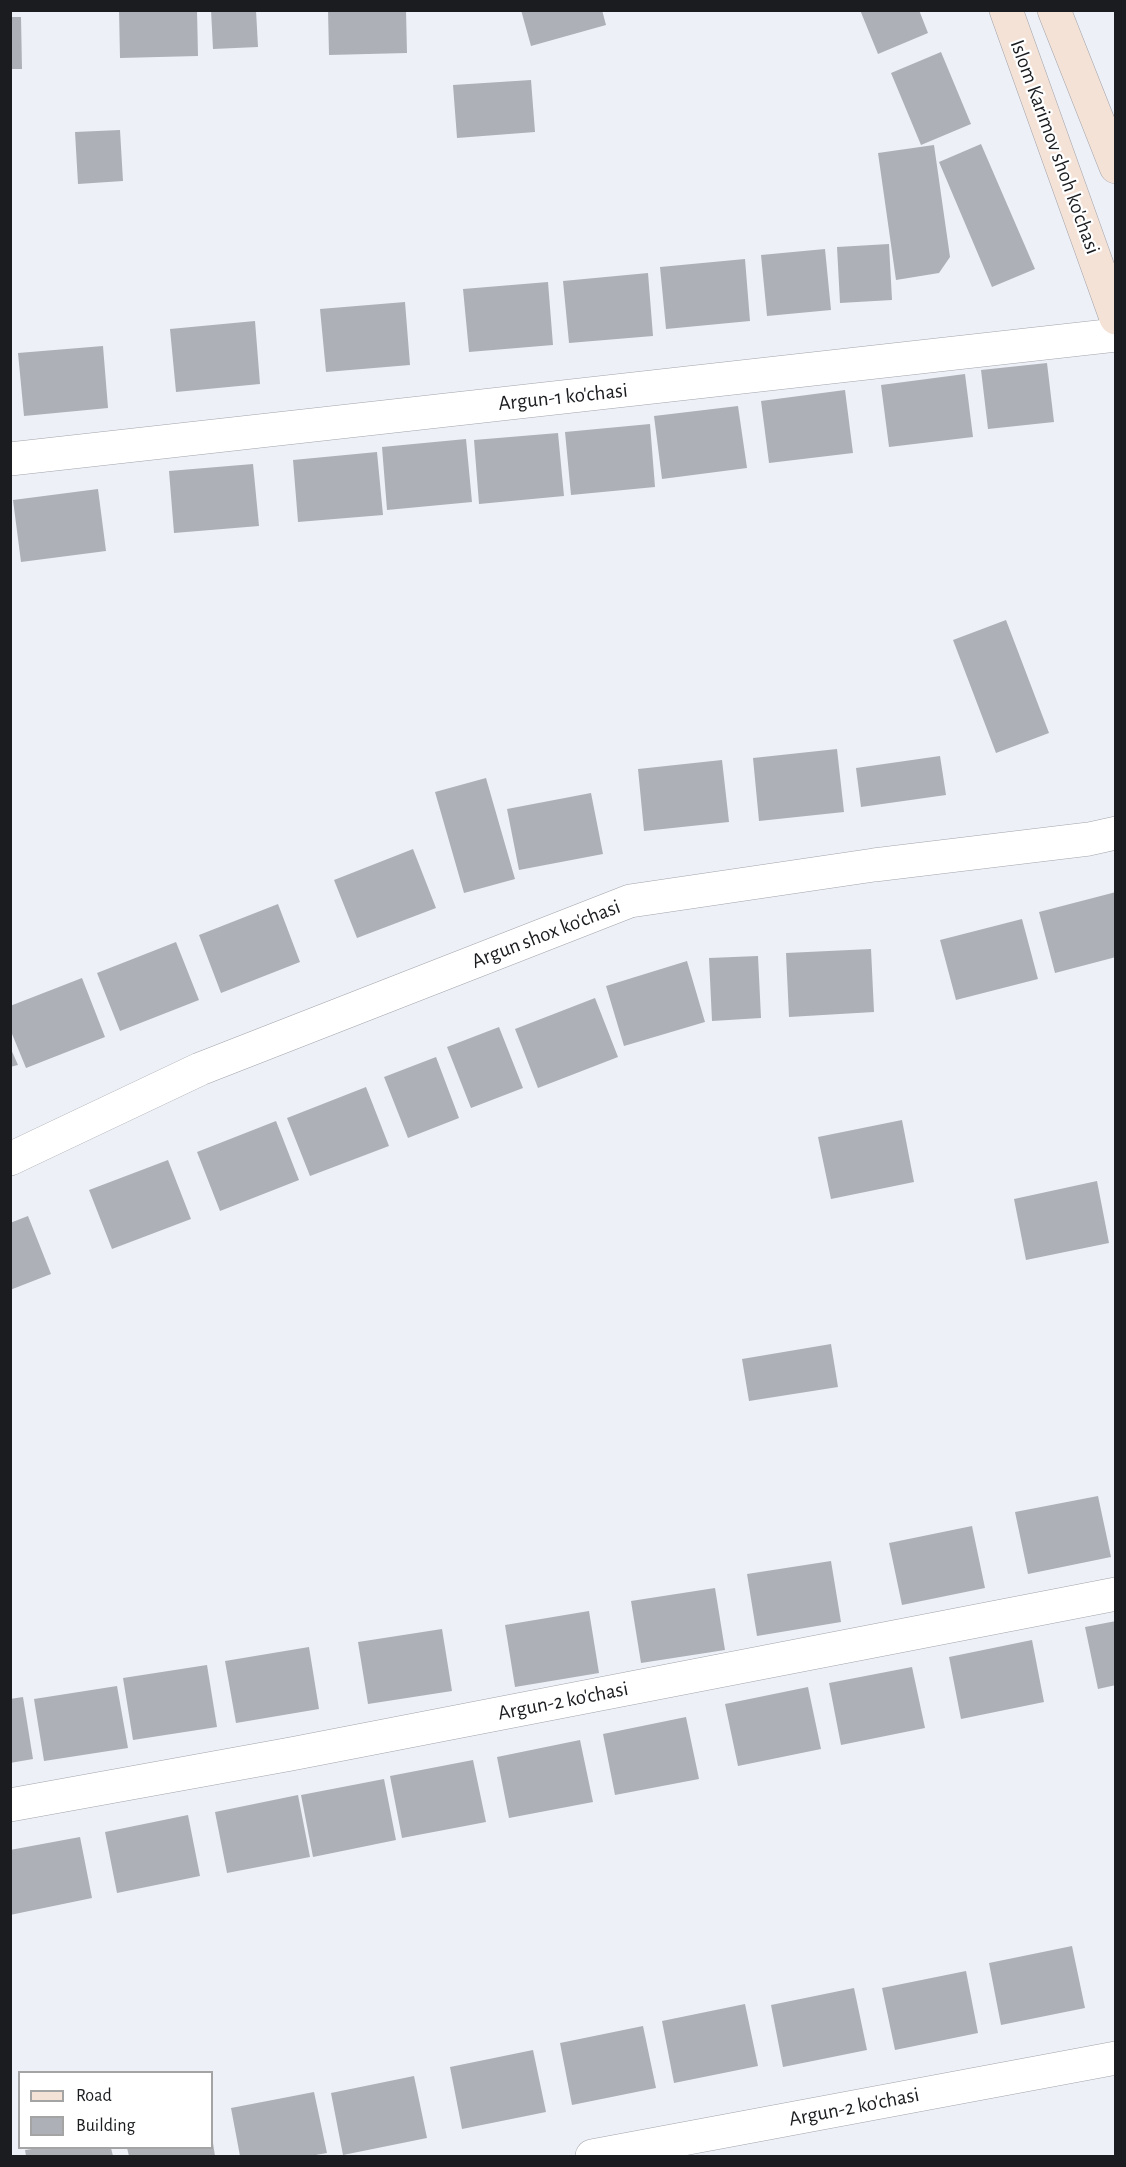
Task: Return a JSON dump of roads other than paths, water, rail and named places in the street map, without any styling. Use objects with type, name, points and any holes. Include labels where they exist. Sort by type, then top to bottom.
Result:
[{"type":"main road","name":"Islom Karimov shoh ko'chasi","points":[[1006,10],[1116,318]]},
{"type":"main road","points":[[1054,10],[1116,167]]},
{"type":"street","name":"Argun-1 ko'chasi","points":[[10,459],[1116,335]]},
{"type":"street","name":"Argun shox ko'chasi","points":[[10,1159],[200,1069],[630,901],[874,865],[1089,839],[1116,833]]},
{"type":"street","name":"Argun-2 ko'chasi","points":[[10,1805],[291,1754],[1116,1594]]},
{"type":"street","name":"Argun-2 ko'chasi","points":[[592,2157],[1116,2058]]}]
